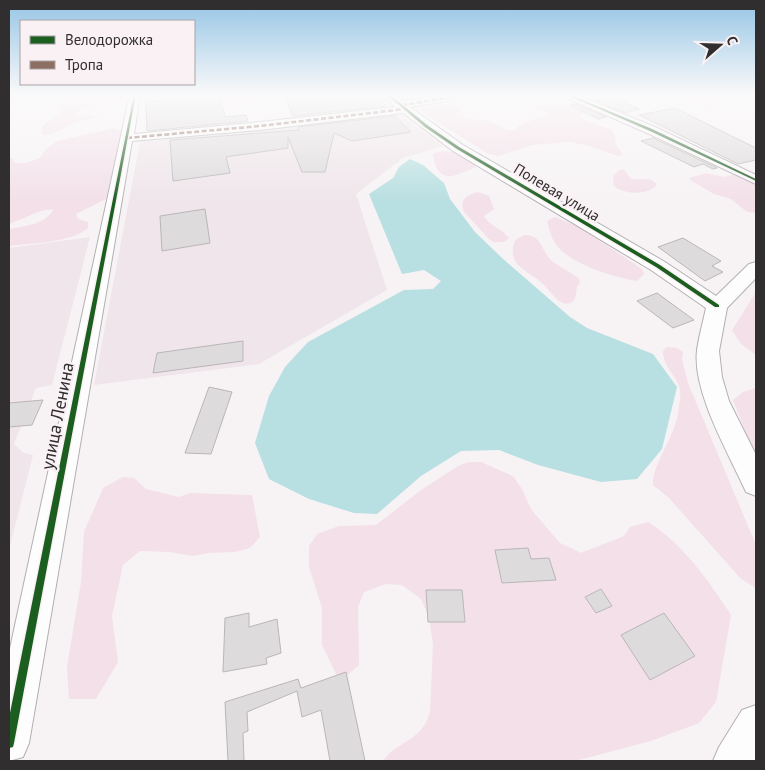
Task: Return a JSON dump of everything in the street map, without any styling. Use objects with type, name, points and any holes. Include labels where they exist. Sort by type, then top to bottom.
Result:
[{"type":"street","name":"улица Ленина","points":[[9,743],[128,130]]},
{"type":"street","points":[[127,138],[216,130]]},
{"type":"street","name":"Полевая улица","points":[[432,130],[458,148],[658,266],[717,306]]},
{"type":"street","points":[[651,130],[756,180]]},
{"type":"street","points":[[756,268],[717,306],[708,351],[710,377],[717,401],[756,483]]},
{"type":"street","points":[[733,761],[756,724]]},
{"type":"shaded area","points":[[41,130],[61,130],[53,134],[43,135]]},
{"type":"shaded area","points":[[106,130],[123,131],[106,199],[76,214],[78,219],[88,222],[88,228],[81,233],[71,237],[39,243],[9,246],[9,229],[39,222],[45,219],[53,210],[38,212],[9,224],[9,158],[12,158],[15,163],[25,163],[40,158],[46,149],[57,141]]},
{"type":"shaded area","points":[[252,130],[421,130],[443,146],[403,158],[356,194],[387,290],[259,364],[94,385],[140,142]]},
{"type":"shaded area","points":[[450,130],[612,130],[616,138],[615,143],[623,155],[618,156],[586,145],[569,142],[532,145],[499,156],[488,154]]},
{"type":"shaded area","points":[[443,151],[460,153],[476,164],[476,167],[455,175],[444,175],[439,172],[433,156],[433,153]]},
{"type":"shaded area","points":[[624,169],[631,179],[650,179],[657,184],[648,191],[636,193],[618,189],[614,186],[613,176],[619,170]]},
{"type":"shaded area","points":[[706,173],[723,177],[736,174],[756,183],[756,213],[747,212],[731,199],[714,194],[689,178]]},
{"type":"shaded area","points":[[478,192],[489,196],[494,209],[484,216],[488,222],[509,238],[504,242],[493,242],[489,239],[464,212],[463,201],[465,198],[470,194]]},
{"type":"shaded area","points":[[555,217],[579,227],[642,269],[644,274],[637,281],[628,279],[605,273],[570,257],[561,250],[551,235],[547,221]]},
{"type":"shaded area","points":[[525,235],[539,241],[552,261],[579,279],[580,283],[577,286],[576,296],[572,302],[562,303],[543,284],[518,265],[513,255],[514,243],[518,238]]},
{"type":"shaded area","points":[[90,237],[52,385],[36,388],[31,401],[43,400],[32,425],[21,426],[14,444],[24,453],[33,455],[9,550],[9,248]]},
{"type":"shaded area","points":[[756,292],[756,355],[741,344],[732,330]]},
{"type":"shaded area","points":[[667,347],[677,348],[683,352],[682,359],[688,383],[756,545],[756,588],[741,579],[669,498],[653,485],[653,478],[659,460],[676,422],[680,399],[679,386],[663,356],[663,351]]},
{"type":"shaded area","points":[[756,388],[756,459],[733,400],[743,392]]},
{"type":"shaded area","points":[[469,462],[481,462],[513,476],[522,489],[531,509],[560,543],[581,553],[624,536],[630,527],[648,522],[684,552],[714,589],[731,615],[716,702],[699,723],[651,741],[575,761],[383,761],[394,750],[421,730],[430,712],[433,644],[429,618],[421,599],[402,585],[386,584],[364,592],[358,607],[359,665],[344,678],[336,674],[322,645],[322,608],[309,567],[309,546],[317,534],[339,526],[376,525],[421,490],[458,466]]},
{"type":"shaded area","points":[[123,477],[134,478],[146,489],[179,497],[190,493],[252,495],[260,537],[250,548],[235,552],[208,553],[193,556],[169,552],[140,551],[123,565],[112,616],[118,662],[96,699],[69,699],[67,667],[81,582],[84,532],[103,488]]},
{"type":"water","points":[[410,159],[423,165],[444,183],[450,199],[475,232],[570,317],[587,328],[653,354],[677,387],[662,449],[637,479],[601,482],[538,465],[499,450],[461,451],[421,476],[377,514],[354,513],[309,499],[269,479],[255,443],[269,396],[285,367],[308,342],[404,290],[433,289],[441,281],[424,270],[402,274],[369,194],[393,178],[399,167]]},
{"type":"building","points":[[299,130],[409,130],[411,132],[352,141],[334,133],[325,172],[302,172],[288,137],[288,148],[226,157],[230,173],[173,181],[170,140]]},
{"type":"building","points":[[669,130],[719,130],[756,148],[756,160],[738,164]]},
{"type":"building","points":[[653,138],[717,168],[713,169],[703,164],[694,167],[641,141]]},
{"type":"building","points":[[205,209],[210,243],[162,251],[160,216]]},
{"type":"building","points":[[683,238],[721,261],[712,266],[723,272],[705,281],[658,247]]},
{"type":"building","points":[[657,293],[694,320],[673,328],[637,301]]},
{"type":"building","points":[[243,341],[243,361],[153,373],[157,353]]},
{"type":"building","points":[[209,387],[232,392],[211,454],[185,453]]},
{"type":"building","points":[[43,400],[32,425],[9,427],[9,403]]},
{"type":"building","points":[[528,548],[531,559],[549,558],[556,580],[502,583],[495,550]]},
{"type":"building","points":[[601,589],[612,606],[596,613],[585,597]]},
{"type":"building","points":[[426,590],[462,590],[465,622],[428,622]]},
{"type":"building","points":[[249,613],[249,627],[277,619],[281,653],[266,658],[267,664],[223,672],[225,618]]},
{"type":"building","points":[[664,613],[695,656],[650,680],[621,635]]},
{"type":"building","points":[[346,672],[365,761],[330,761],[321,710],[302,717],[297,691],[247,712],[248,731],[243,733],[244,761],[228,761],[225,702],[298,679],[301,688]]},
{"type":"marked path","points":[[127,138],[216,130]]},
{"type":"cycle path","points":[[9,743],[128,130]]},
{"type":"cycle path","points":[[432,130],[458,148],[658,266],[717,306]]},
{"type":"cycle path","points":[[651,130],[756,180]]}]
